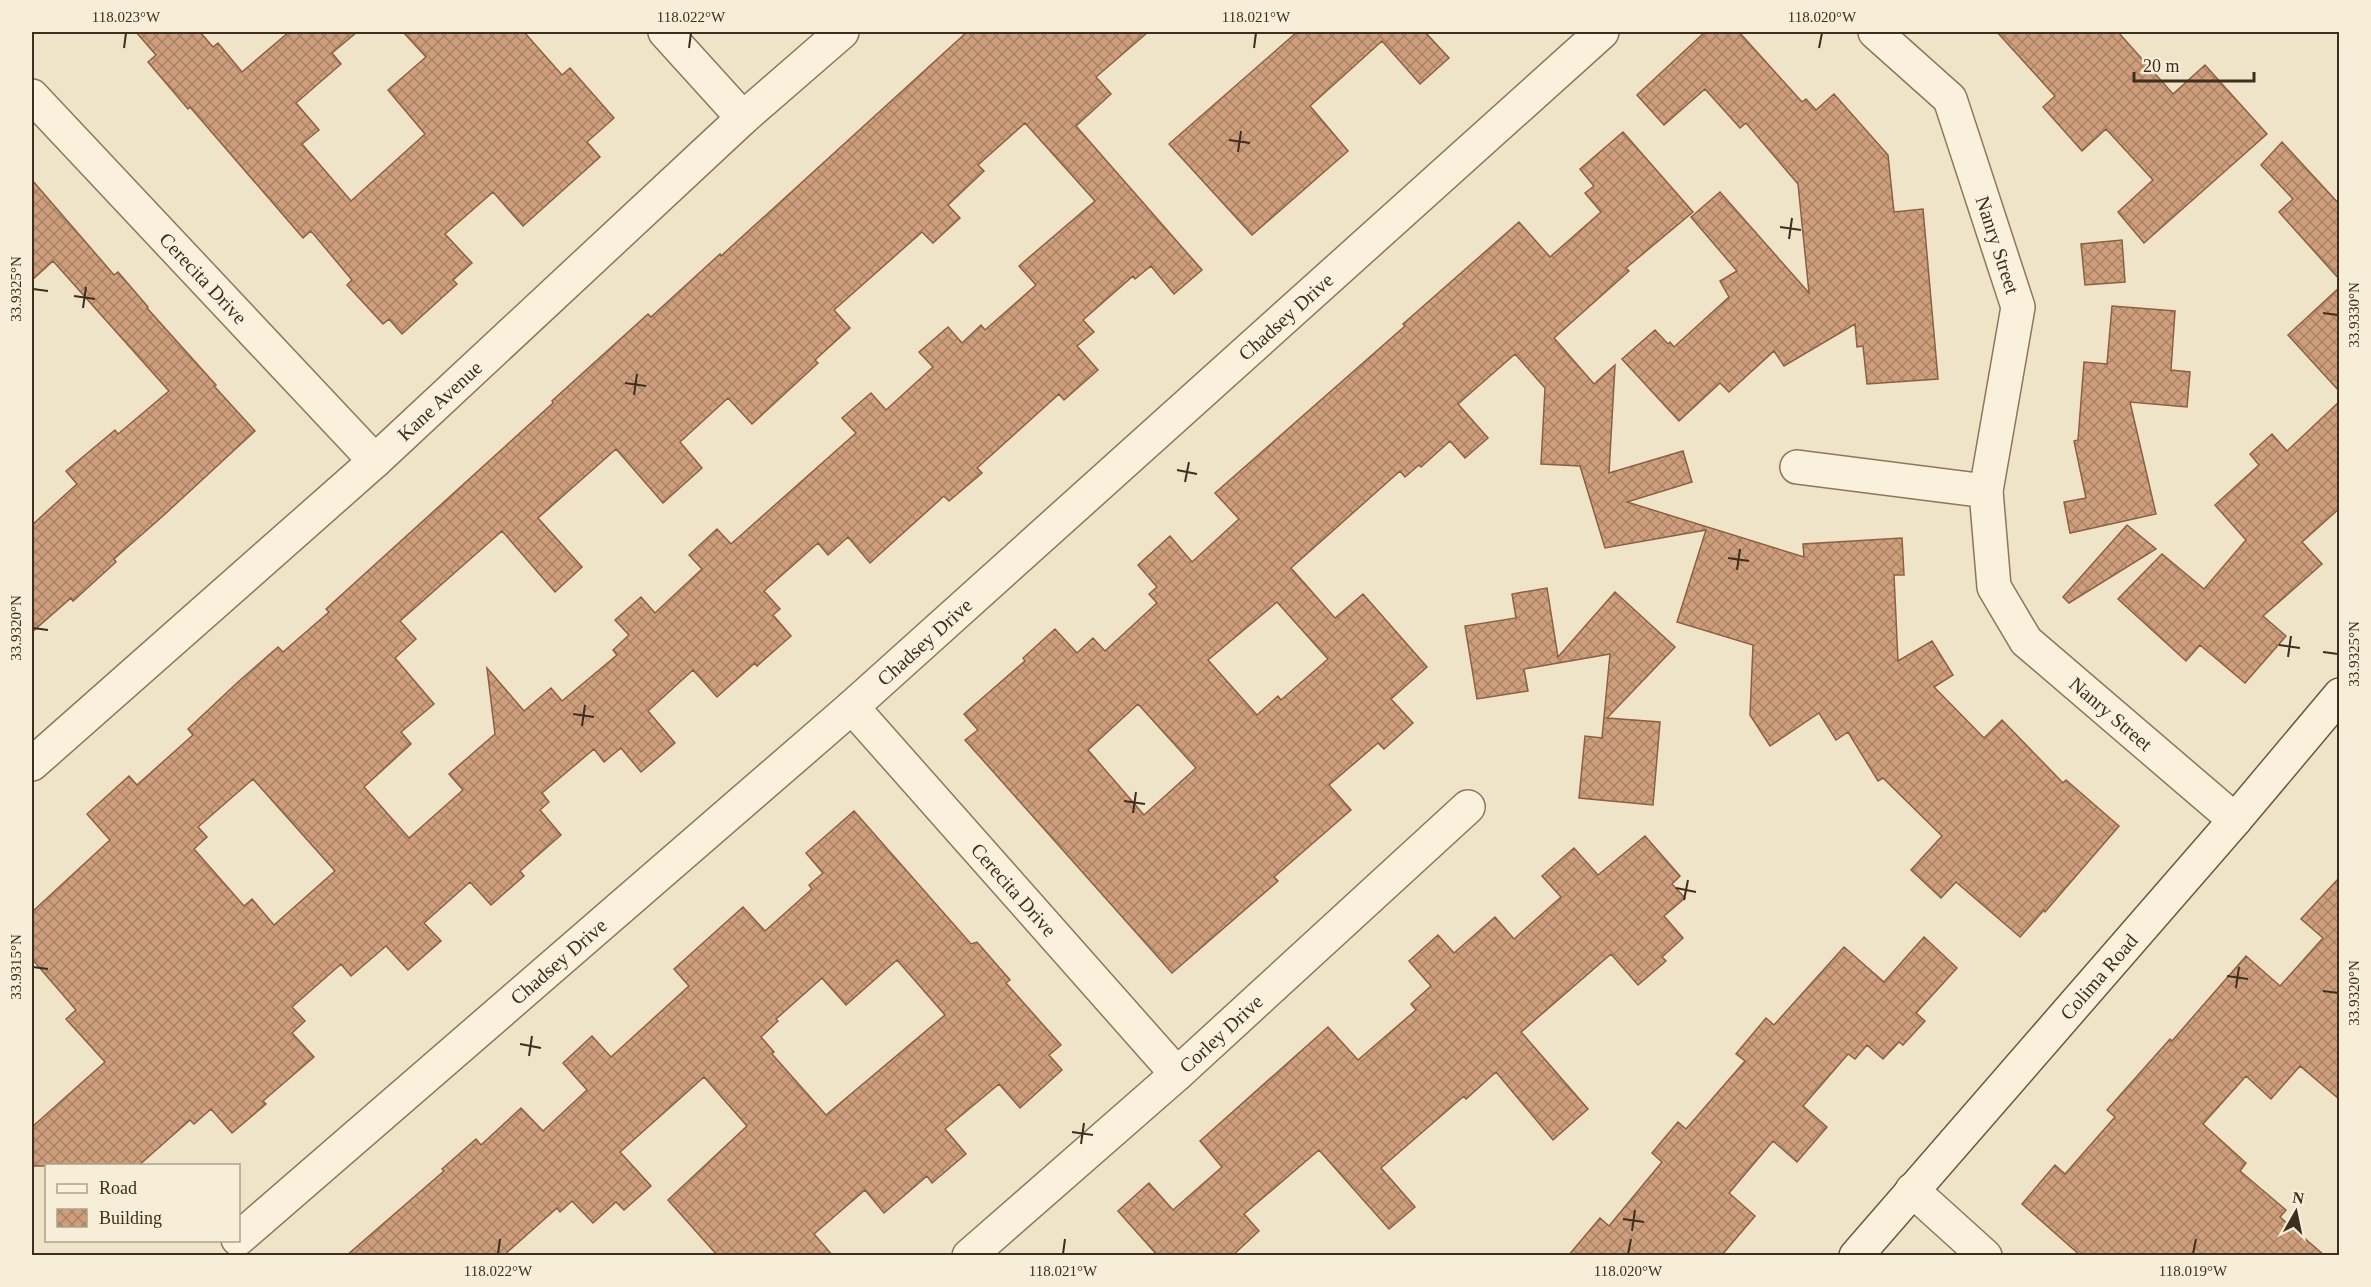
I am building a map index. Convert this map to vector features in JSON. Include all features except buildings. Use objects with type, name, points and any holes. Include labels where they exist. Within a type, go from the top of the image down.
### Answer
[{"type":"street","points":[[665,32],[743,118]]},
{"type":"street","name":"Kane Avenue","points":[[32,764],[375,460],[743,118],[842,32]]},
{"type":"street","name":"Chadsey Drive","points":[[240,1238],[852,707],[1602,32]]},
{"type":"street","name":"Nanry Street","points":[[1875,32],[1950,99],[2018,307],[1986,491],[1994,587],[2026,641],[2235,819]]},
{"type":"street","name":"Cerecita Drive","points":[[32,96],[375,460]]},
{"type":"street","points":[[1797,467],[1986,491]]},
{"type":"street","name":"Colima Road","points":[[1856,1256],[2340,695]]},
{"type":"street","name":"Cerecita Drive","points":[[852,707],[1177,1074]]},
{"type":"street","name":"Corley Drive","points":[[969,1256],[1177,1074],[1468,807]]},
{"type":"street","points":[[1912,1190],[1985,1256]]},
{"type":"street","name":"Chadsey Drive","points":[[220,1256],[236,1242]]}]
